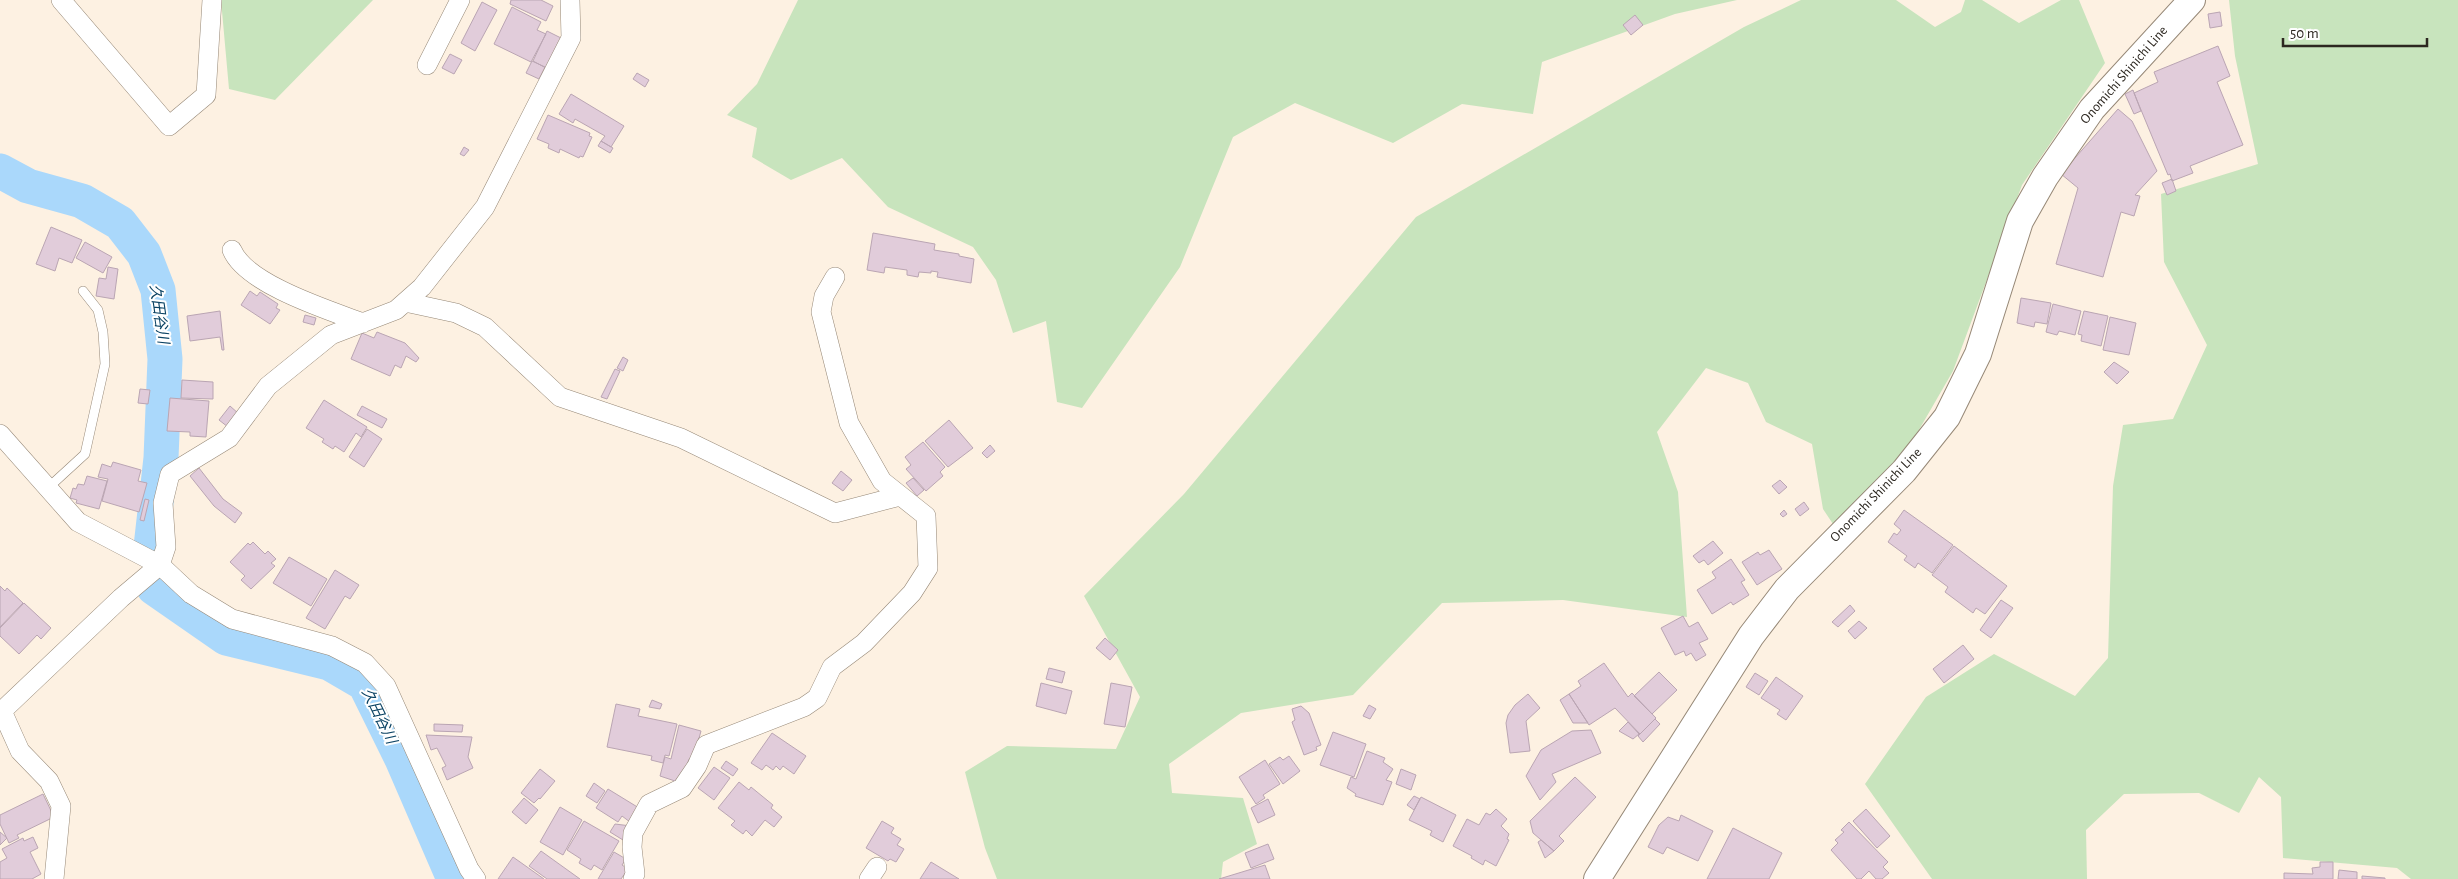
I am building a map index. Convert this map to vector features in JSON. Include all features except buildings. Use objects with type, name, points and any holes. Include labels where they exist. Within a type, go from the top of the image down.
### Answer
[{"type":"main road","name":"Onomichi Shinichi Line","points":[[1597,879],[1751,636],[1788,588],[1904,471],[1947,417],[1978,354],[2020,220],[2045,176],[2092,109],[2192,0]]},
{"type":"street","points":[[61,0],[169,126],[206,95],[212,0]]},
{"type":"street","points":[[427,65],[460,0]]},
{"type":"street","points":[[54,879],[61,806],[49,781],[20,750],[2,711],[121,598],[160,565],[166,547],[163,503],[170,474],[229,438],[268,386],[331,335],[396,310],[422,287],[485,207],[571,38],[570,0]]},
{"type":"street","points":[[232,250],[236,260],[272,286],[362,323]]},
{"type":"street","points":[[633,879],[635,874],[632,847],[633,833],[649,804],[682,788],[697,766],[706,746],[804,707],[817,698],[832,667],[864,643],[912,592],[928,568],[926,516],[882,481],[848,423],[821,312],[824,296],[835,277]]},
{"type":"street","points":[[405,302],[456,313],[484,327],[560,397],[681,438],[835,513],[900,496]]},
{"type":"street","points":[[0,434],[49,486],[78,522],[160,565],[191,594],[232,619],[332,646],[365,663],[386,686],[469,869],[476,879]]},
{"type":"lane","points":[[49,486],[85,454],[105,364],[103,332],[98,310],[83,291]]},
{"type":"green space","points":[[221,0],[373,0],[275,100],[229,89]]},
{"type":"green space","points":[[798,0],[1737,0],[1675,14],[1542,62],[1533,114],[1462,104],[1393,143],[1295,103],[1233,137],[1180,267],[1082,408],[1057,402],[1046,321],[1013,333],[996,280],[973,247],[888,207],[842,158],[791,180],[752,157],[757,128],[727,115],[757,84]]},
{"type":"green space","points":[[1801,0],[1896,0],[1935,27],[1961,12],[1965,0],[1982,0],[2019,23],[2061,0],[2079,0],[2105,63],[2022,185],[1953,371],[1905,454],[1833,524],[1823,509],[1812,444],[1766,422],[1748,383],[1706,368],[1657,432],[1678,492],[1687,617],[1563,600],[1442,603],[1353,695],[1241,713],[1169,764],[1172,793],[1243,798],[1257,844],[1223,862],[1221,879],[997,879],[985,848],[965,772],[1007,746],[1116,749],[1140,697],[1084,596],[1184,494],[1416,217],[1744,27]]},
{"type":"green space","points":[[2229,0],[2458,0],[2458,879],[2411,879],[2397,868],[2283,858],[2281,797],[2259,777],[2239,813],[2199,793],[2124,794],[2086,830],[2087,879],[1932,879],[1865,784],[1926,697],[1994,654],[2075,696],[2108,658],[2113,486],[2123,425],[2173,419],[2207,345],[2164,262],[2161,194],[2258,164],[2235,56]]},
{"type":"waterway","name":"久田谷川","points":[[0,171],[28,186],[82,201],[120,223],[144,254],[158,290],[165,359],[161,458],[151,547]]},
{"type":"waterway","name":"久田谷川","points":[[154,588],[226,638],[329,663],[365,684],[402,759],[454,879]]}]
